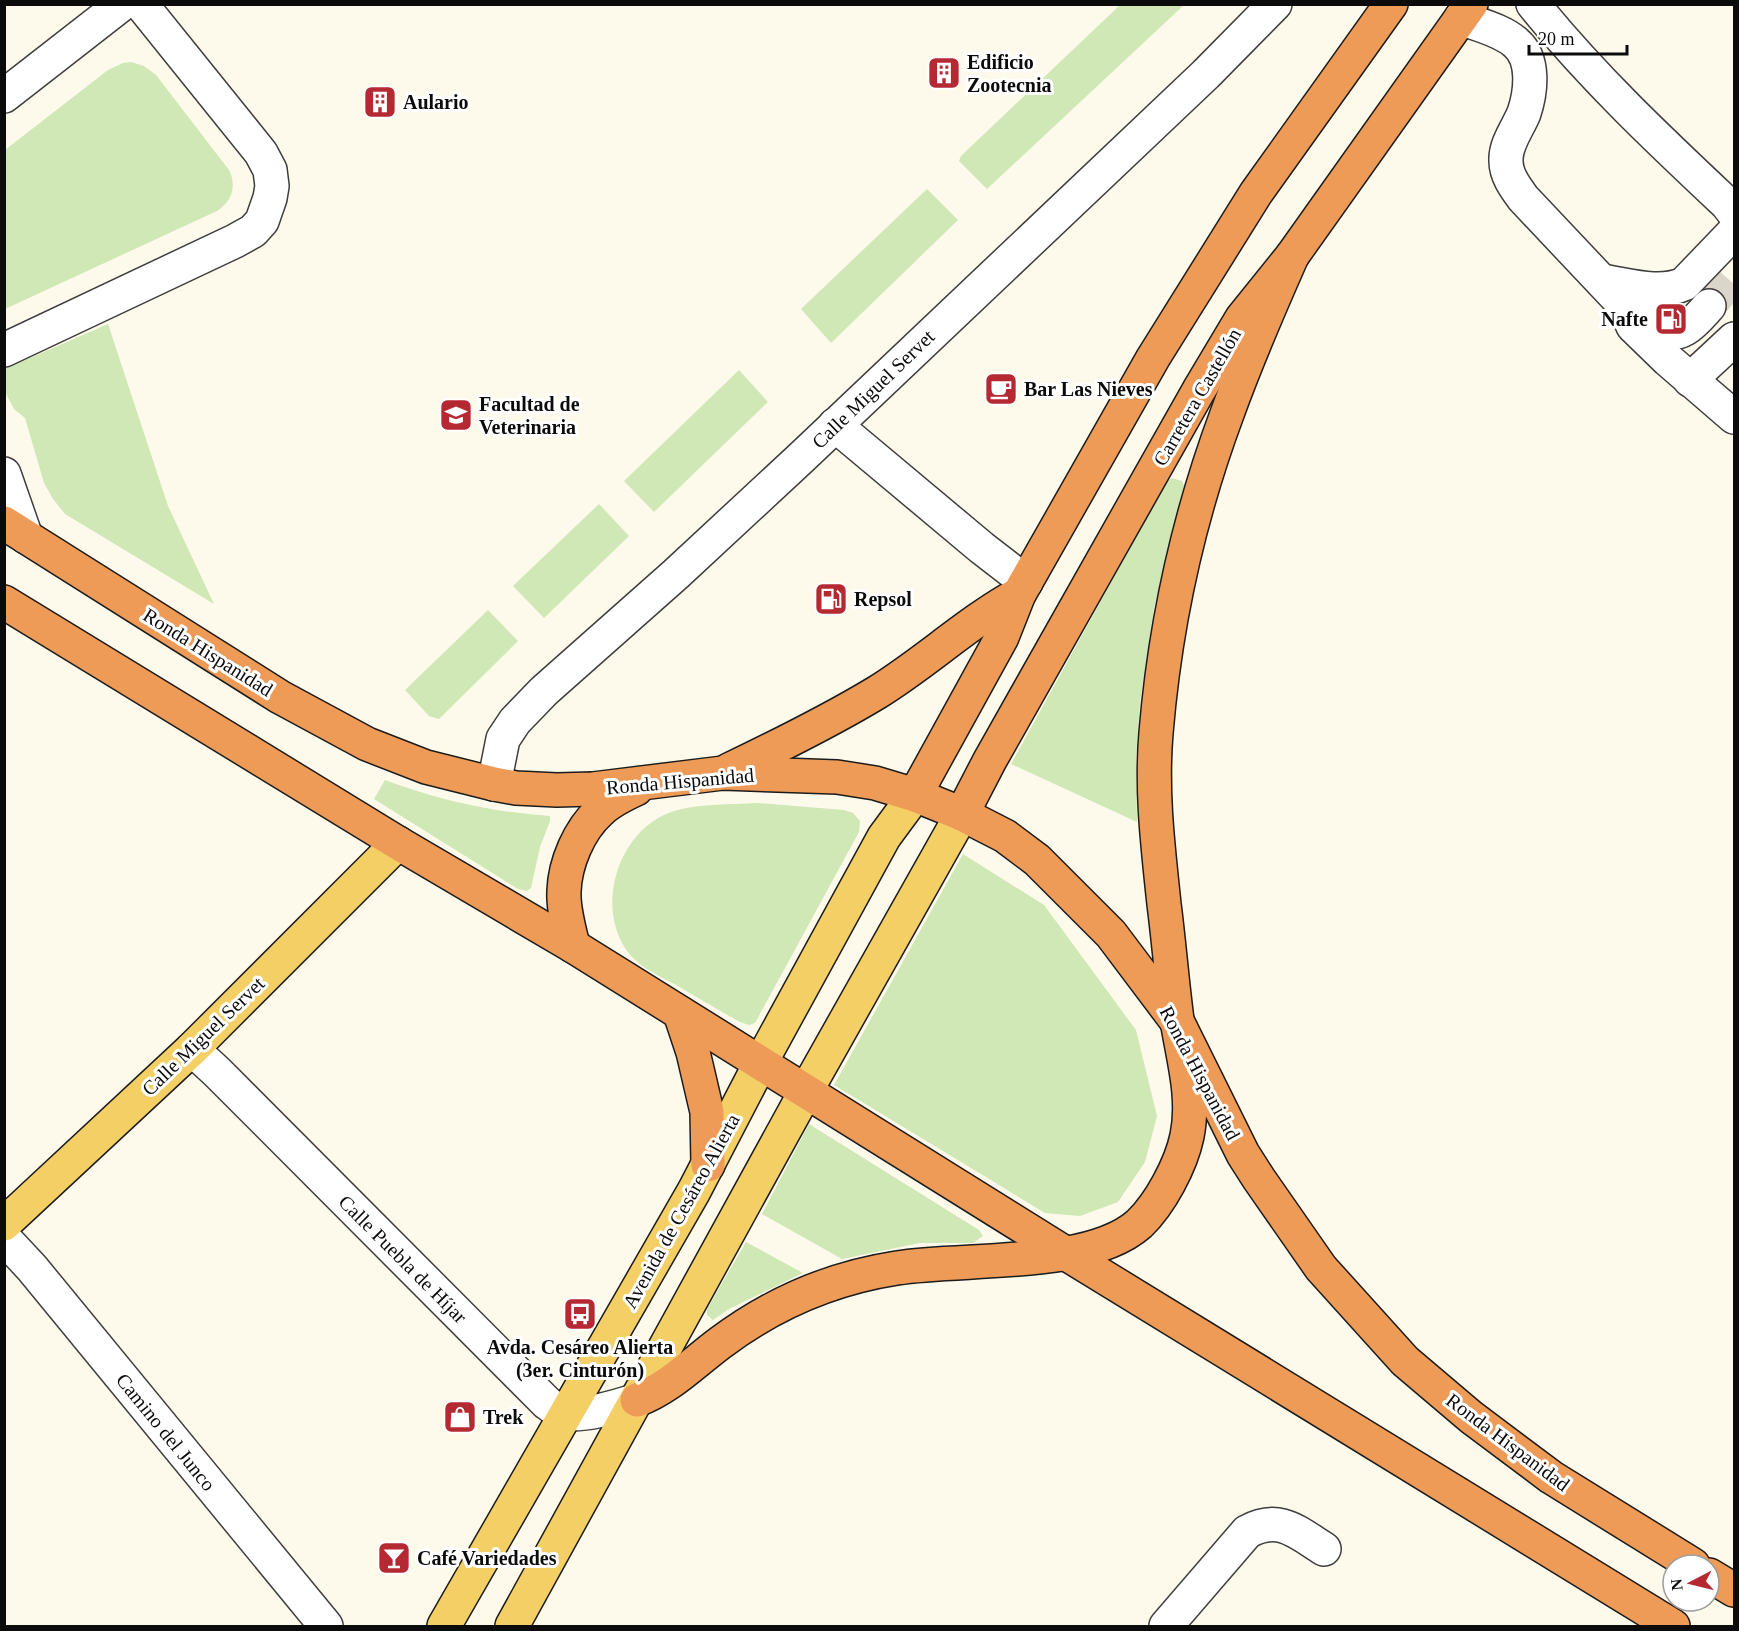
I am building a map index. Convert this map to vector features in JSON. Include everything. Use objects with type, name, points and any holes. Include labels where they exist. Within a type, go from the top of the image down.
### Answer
[{"type":"highway","points":[[915,795],[1002,637],[1022,588],[1153,358],[1256,193],[1391,4]]},
{"type":"highway","name":"Carretera Castellón","points":[[962,814],[990,760],[1242,318],[1292,256],[1466,11]]},
{"type":"highway","points":[[637,1400],[657,1393],[751,1322],[809,1292],[845,1279],[899,1267],[1065,1253],[1093,1248],[1117,1239],[1137,1225],[1152,1210],[1167,1186],[1187,1135],[1189,1096],[1156,837],[1153,787],[1161,687],[1181,569],[1198,503],[1225,418],[1292,256]]},
{"type":"highway","name":"Ronda Hispanidad","points":[[15,530],[280,697],[391,755],[426,767],[516,788],[557,790],[593,789],[723,773],[837,777],[875,783],[915,795],[962,814],[1005,836],[1037,860],[1111,934],[1178,1023],[1243,1154],[1258,1179],[1321,1269],[1406,1361],[1471,1417],[1551,1477],[1674,1553]]},
{"type":"highway","points":[[723,773],[817,727],[876,693],[1022,588]]},
{"type":"highway","points":[[4,602],[398,843],[573,946],[1065,1253],[1674,1626]]},
{"type":"highway","points":[[573,946],[565,912],[564,891],[568,866],[575,847],[600,810],[614,800],[648,783]]},
{"type":"highway","points":[[681,1013],[707,1112],[708,1165]]},
{"type":"highway","points":[[1721,1582],[1734,1590]]},
{"type":"main road","name":"Avenida de Cesáreo Alierta","points":[[444,1626],[708,1165],[761,1062],[884,837],[915,795]]},
{"type":"main road","points":[[512,1626],[806,1091],[962,814]]},
{"type":"main road","name":"Calle Miguel Servet","points":[[4,1224],[192,1049],[398,843]]},
{"type":"street","points":[[4,96],[122,4]]},
{"type":"street","points":[[4,350],[235,241],[253,231],[262,221],[272,186],[270,170],[261,153],[141,4]]},
{"type":"street","name":"Calle Miguel Servet","points":[[494,784],[503,739],[514,722],[550,685],[676,574],[835,425],[1206,74],[1275,4]]},
{"type":"street","points":[[1533,4],[1562,40],[1642,125],[1734,213]]},
{"type":"street","points":[[1466,11],[1516,43],[1525,54],[1530,78],[1528,96],[1524,113],[1507,150],[1506,160],[1514,185],[1523,198],[1613,293],[1633,326],[1719,401]]},
{"type":"street","points":[[1613,293],[1674,289],[1684,284],[1734,232]]},
{"type":"street","points":[[1613,293],[1644,313],[1666,331],[1683,330],[1694,323],[1709,306]]},
{"type":"street","points":[[1719,401],[1734,339]]},
{"type":"street","points":[[1719,401],[1734,369]]},
{"type":"street","points":[[835,425],[982,548],[1022,588]]},
{"type":"street","points":[[4,474],[15,530]]},
{"type":"street","name":"Calle Puebla de Híjar","points":[[192,1049],[530,1386],[556,1410],[567,1414]]},
{"type":"street","name":"Camino del Junco","points":[[4,1238],[32,1268],[326,1626]]},
{"type":"street","points":[[567,1414],[609,1408],[637,1400]]},
{"type":"street","points":[[1166,1626],[1247,1532],[1256,1527],[1271,1524],[1286,1526],[1324,1549]]},
{"type":"green space","points":[[1120,5],[1184,5],[987,189],[959,161],[961,156]]},
{"type":"green space","points":[[131,62],[144,66],[156,75],[229,170],[233,182],[232,193],[217,211],[5,309],[5,150],[108,70]]},
{"type":"green space","points":[[927,189],[958,220],[831,343],[801,309]]},
{"type":"green space","points":[[108,324],[168,506],[214,604],[65,514],[44,483],[25,418],[14,409],[5,392],[5,369]]},
{"type":"green space","points":[[739,370],[768,402],[654,512],[624,481]]},
{"type":"green space","points":[[1172,478],[1182,481],[1184,486],[1154,608],[1140,702],[1136,759],[1137,822],[1011,764],[1167,481]]},
{"type":"green space","points":[[599,504],[629,536],[544,618],[513,586]]},
{"type":"green space","points":[[488,610],[518,641],[439,719],[429,716],[405,690]]},
{"type":"green space","points":[[385,780],[425,794],[466,804],[507,812],[550,816],[531,888],[527,891],[518,889],[374,799]]},
{"type":"green space","points":[[758,803],[844,810],[853,813],[860,821],[859,832],[755,1023],[749,1025],[656,975],[632,957],[618,933],[613,913],[613,892],[617,872],[625,852],[637,835],[653,822],[671,812],[692,807]]},
{"type":"green space","points":[[963,854],[1044,905],[1136,1030],[1157,1116],[1145,1162],[1118,1202],[1080,1216],[1045,1213],[834,1085]]},
{"type":"green space","points":[[809,1124],[979,1230],[983,1236],[973,1243],[920,1243],[842,1259],[762,1214]]},
{"type":"green space","points":[[746,1242],[803,1273],[729,1309],[713,1320],[707,1315],[707,1309]]},
{"type":"tunnel","points":[[1709,306],[1734,278]]},
{"type":"place","name":"Edificio Zootecnia","points":[[944,73]]},
{"type":"place","name":"Aulario","points":[[380,102]]},
{"type":"place","name":"Nafte","points":[[1671,319]]},
{"type":"place","name":"Bar Las Nieves","points":[[1001,389]]},
{"type":"place","name":"Facultad de Veterinaria","points":[[456,415]]},
{"type":"place","name":"Repsol","points":[[831,599]]},
{"type":"place","name":"Avda. Cesáreo Alierta (3er. Cinturón)","points":[[580,1314]]},
{"type":"place","name":"Trek","points":[[460,1417]]},
{"type":"place","name":"Café Variedades","points":[[394,1558]]}]
